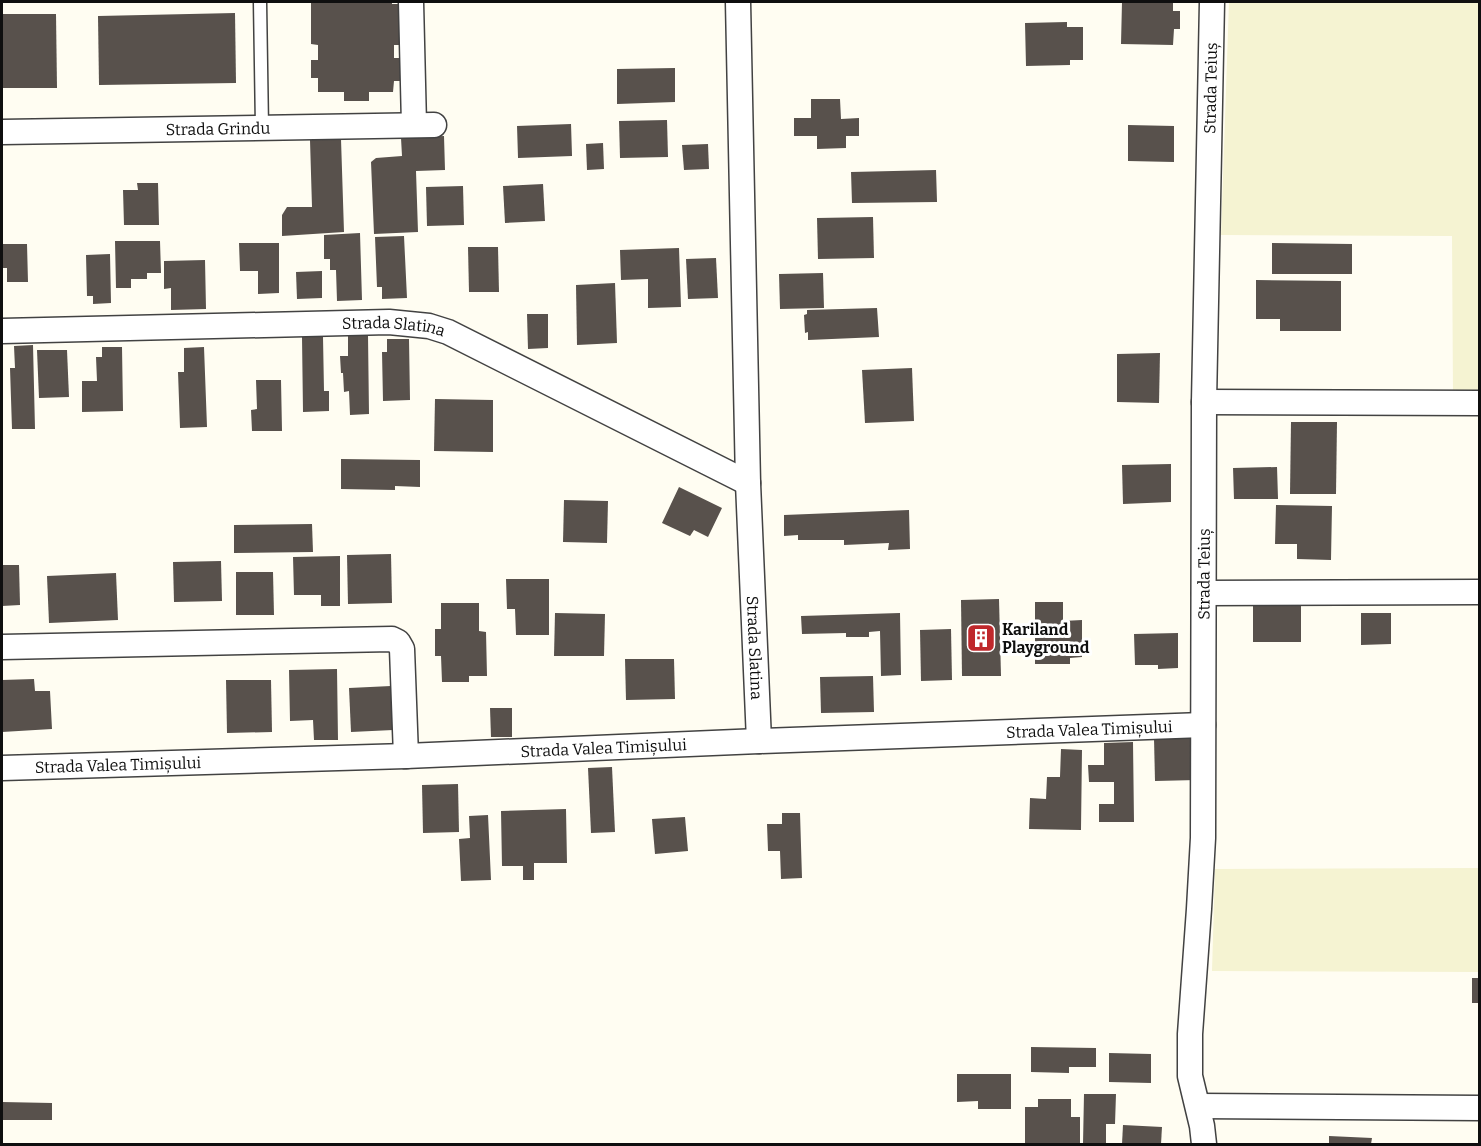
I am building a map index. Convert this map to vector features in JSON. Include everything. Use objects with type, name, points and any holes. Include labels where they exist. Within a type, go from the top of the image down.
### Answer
[{"type":"street","name":"Strada Grindu","points":[[2,132],[424,125],[411,2]]},
{"type":"street","name":"Strada Slatina","points":[[738,2],[748,483],[759,741]]},
{"type":"street","name":"Strada Teiuș","points":[[1204,1144],[1190,1076],[1190,1034],[1203,837],[1204,402],[1212,2]]},
{"type":"street","name":"Strada Slatina","points":[[2,331],[389,322],[429,326],[448,332],[748,483]]},
{"type":"street","points":[[1204,402],[1479,403]]},
{"type":"street","points":[[1203,593],[1479,592]]},
{"type":"street","points":[[2,647],[392,639],[398,642],[402,649],[406,756]]},
{"type":"street","name":"Strada Valea Timișului","points":[[2,768],[406,756],[1203,725]]},
{"type":"street","points":[[1197,1106],[1479,1108]]},
{"type":"lane","points":[[260,2],[262,128]]},
{"type":"shaded area","points":[[1229,2],[1479,2],[1479,394],[1453,394],[1452,236],[1221,235]]},
{"type":"shaded area","points":[[1479,868],[1479,972],[1212,971],[1215,869]]},
{"type":"building","points":[[311,2],[392,2],[392,4],[400,4],[400,45],[394,45],[394,58],[400,58],[400,81],[394,81],[393,92],[369,92],[369,101],[344,101],[344,92],[318,92],[318,78],[311,78],[311,60],[318,60],[318,45],[311,44]]},
{"type":"building","points":[[1122,2],[1173,2],[1173,11],[1180,11],[1180,29],[1174,29],[1173,45],[1121,44]]},
{"type":"building","points":[[235,13],[236,83],[99,85],[98,16]]},
{"type":"building","points":[[2,14],[56,14],[57,88],[2,88]]},
{"type":"building","points":[[1067,22],[1067,27],[1083,27],[1083,60],[1070,60],[1070,65],[1026,66],[1025,23]]},
{"type":"building","points":[[675,68],[675,102],[617,104],[617,69]]},
{"type":"building","points":[[811,99],[840,99],[841,119],[859,118],[859,136],[846,136],[846,148],[817,149],[817,136],[794,136],[794,118],[811,118]]},
{"type":"building","points":[[667,120],[668,157],[620,158],[619,121]]},
{"type":"building","points":[[571,124],[572,156],[518,158],[517,126]]},
{"type":"building","points":[[1128,125],[1174,126],[1174,162],[1128,161]]},
{"type":"building","points":[[444,136],[445,170],[416,171],[418,232],[374,234],[371,162],[376,158],[402,156],[401,138]]},
{"type":"building","points":[[341,139],[344,232],[282,236],[282,215],[287,207],[312,207],[310,140]]},
{"type":"building","points":[[603,143],[604,169],[587,170],[586,144]]},
{"type":"building","points":[[708,144],[709,169],[684,170],[682,145]]},
{"type":"building","points":[[936,170],[937,202],[852,203],[851,172]]},
{"type":"building","points":[[137,183],[158,183],[159,225],[124,225],[123,190],[138,190]]},
{"type":"building","points":[[543,184],[545,221],[505,223],[503,186]]},
{"type":"building","points":[[463,186],[464,225],[427,226],[426,187]]},
{"type":"building","points":[[873,217],[874,258],[818,259],[817,218]]},
{"type":"building","points":[[360,233],[362,300],[337,301],[336,270],[330,270],[330,259],[324,259],[324,235]]},
{"type":"building","points":[[404,236],[407,298],[382,299],[382,287],[377,287],[375,237]]},
{"type":"building","points":[[115,241],[160,241],[161,273],[147,273],[147,279],[131,279],[131,288],[116,288]]},
{"type":"building","points":[[239,243],[279,243],[279,293],[258,294],[258,271],[240,271]]},
{"type":"building","points":[[1272,243],[1352,244],[1352,274],[1272,274]]},
{"type":"building","points":[[2,244],[27,244],[28,282],[7,282],[7,268],[2,268]]},
{"type":"building","points":[[468,247],[498,247],[499,292],[469,292]]},
{"type":"building","points":[[679,248],[681,307],[648,308],[648,279],[621,280],[620,250]]},
{"type":"building","points":[[110,254],[111,303],[93,304],[93,296],[87,296],[86,255]]},
{"type":"building","points":[[716,258],[718,298],[688,299],[686,259]]},
{"type":"building","points":[[205,260],[206,309],[171,310],[171,288],[164,289],[164,261]]},
{"type":"building","points":[[322,271],[322,298],[297,299],[296,272]]},
{"type":"building","points":[[823,273],[824,308],[780,309],[779,274]]},
{"type":"building","points":[[1256,280],[1341,281],[1341,331],[1280,331],[1280,319],[1256,319]]},
{"type":"building","points":[[615,283],[617,343],[577,345],[576,285]]},
{"type":"building","points":[[877,308],[879,337],[808,340],[808,332],[805,333],[804,315],[807,314],[807,310]]},
{"type":"building","points":[[527,314],[548,314],[548,348],[528,349]]},
{"type":"building","points":[[368,335],[369,414],[350,415],[349,391],[344,392],[340,356],[348,356],[348,336]]},
{"type":"building","points":[[302,337],[323,337],[324,391],[329,391],[329,411],[303,412]]},
{"type":"building","points":[[387,339],[409,339],[410,400],[383,401],[382,352],[387,352]]},
{"type":"building","points":[[33,345],[35,429],[12,429],[10,368],[15,368],[14,346]]},
{"type":"building","points":[[102,347],[122,347],[123,411],[82,412],[82,381],[97,381],[96,357],[102,357]]},
{"type":"building","points":[[204,347],[207,427],[180,428],[178,372],[184,372],[184,348]]},
{"type":"building","points":[[37,350],[67,350],[69,397],[39,398]]},
{"type":"building","points":[[1160,353],[1159,403],[1117,402],[1117,354]]},
{"type":"building","points":[[912,368],[914,421],[865,423],[862,370]]},
{"type":"building","points":[[256,380],[281,380],[282,431],[252,431],[251,410],[257,409]]},
{"type":"building","points":[[435,399],[493,400],[493,452],[434,451]]},
{"type":"building","points":[[1291,422],[1337,422],[1336,494],[1290,494]]},
{"type":"building","points":[[341,459],[420,460],[420,487],[395,486],[395,490],[341,489]]},
{"type":"building","points":[[1171,464],[1171,502],[1123,504],[1122,465]]},
{"type":"building","points":[[1277,467],[1278,499],[1234,499],[1233,468]]},
{"type":"building","points":[[679,487],[722,508],[708,537],[694,530],[690,536],[662,523]]},
{"type":"building","points":[[564,500],[608,501],[607,543],[563,542]]},
{"type":"building","points":[[1276,505],[1332,506],[1331,560],[1297,559],[1297,544],[1275,544]]},
{"type":"building","points":[[909,510],[910,549],[888,550],[889,543],[844,545],[844,540],[798,540],[798,535],[784,536],[784,515]]},
{"type":"building","points":[[312,524],[313,552],[234,553],[234,525]]},
{"type":"building","points":[[391,554],[392,603],[348,604],[347,555]]},
{"type":"building","points":[[340,556],[340,606],[321,606],[321,595],[294,595],[293,557]]},
{"type":"building","points":[[221,561],[222,601],[174,602],[173,562]]},
{"type":"building","points":[[2,565],[19,565],[20,605],[2,606]]},
{"type":"building","points":[[236,572],[273,572],[274,615],[236,615]]},
{"type":"building","points":[[116,573],[118,620],[49,623],[47,576]]},
{"type":"building","points":[[506,579],[549,579],[549,635],[516,635],[515,609],[507,609]]},
{"type":"building","name":"Kariland Playground","points":[[999,599],[1001,676],[962,676],[961,600]]},
{"type":"building","points":[[1253,600],[1301,600],[1301,642],[1253,642]]},
{"type":"building","points":[[1035,602],[1063,602],[1063,621],[1082,620],[1082,657],[1070,658],[1070,664],[1035,664]]},
{"type":"building","points":[[441,603],[479,603],[479,631],[486,632],[487,676],[469,676],[469,682],[442,682],[441,656],[435,656],[435,629],[441,629]]},
{"type":"building","points":[[555,613],[605,614],[604,656],[554,656]]},
{"type":"building","points":[[900,613],[901,675],[881,676],[880,631],[869,632],[869,637],[846,637],[846,633],[802,634],[801,616]]},
{"type":"building","points":[[1361,613],[1391,613],[1391,644],[1361,645]]},
{"type":"building","points":[[951,629],[952,680],[921,681],[920,630]]},
{"type":"building","points":[[1178,633],[1178,668],[1158,669],[1158,665],[1135,665],[1134,634]]},
{"type":"building","points":[[625,659],[674,659],[675,699],[626,700]]},
{"type":"building","points":[[337,669],[338,740],[314,740],[313,720],[290,721],[289,670]]},
{"type":"building","points":[[873,676],[874,712],[821,713],[820,677]]},
{"type":"building","points":[[34,679],[35,691],[50,691],[52,729],[2,732],[2,680]]},
{"type":"building","points":[[226,680],[271,680],[272,732],[227,733]]},
{"type":"building","points":[[391,686],[393,730],[351,732],[349,688]]},
{"type":"building","points":[[490,708],[512,708],[512,737],[491,737]]},
{"type":"building","points":[[1154,738],[1197,738],[1197,780],[1155,781]]},
{"type":"building","points":[[1133,742],[1134,822],[1099,822],[1099,804],[1114,804],[1114,782],[1089,782],[1088,765],[1104,765],[1104,743]]},
{"type":"building","points":[[1061,749],[1082,750],[1081,830],[1029,829],[1030,798],[1046,799],[1047,777],[1060,777]]},
{"type":"building","points":[[612,767],[615,832],[591,833],[588,768]]},
{"type":"building","points":[[458,784],[459,832],[423,833],[422,785]]},
{"type":"building","points":[[566,809],[567,863],[534,863],[534,880],[523,880],[523,866],[502,866],[501,811]]},
{"type":"building","points":[[782,813],[800,813],[802,878],[781,879],[780,851],[768,851],[767,824],[782,824]]},
{"type":"building","points":[[488,815],[491,880],[461,881],[459,839],[470,838],[469,816]]},
{"type":"building","points":[[685,817],[688,851],[655,854],[652,819]]},
{"type":"building","points":[[1472,978],[1480,978],[1480,1003],[1472,1003]]},
{"type":"building","points":[[1031,1047],[1096,1048],[1096,1067],[1069,1067],[1069,1073],[1031,1072]]},
{"type":"building","points":[[1109,1053],[1151,1054],[1151,1083],[1109,1082]]},
{"type":"building","points":[[957,1074],[1011,1074],[1011,1109],[978,1109],[978,1101],[957,1102]]},
{"type":"building","points":[[1084,1094],[1116,1094],[1115,1124],[1106,1124],[1106,1144],[1083,1144]]},
{"type":"building","points":[[1038,1099],[1071,1099],[1071,1117],[1080,1117],[1080,1144],[1025,1143],[1025,1107],[1038,1107]]},
{"type":"building","points":[[2,1102],[52,1103],[52,1120],[2,1120]]},
{"type":"building","points":[[1123,1125],[1162,1127],[1161,1144],[1122,1144]]},
{"type":"building","points":[[1329,1136],[1372,1138],[1371,1144],[1329,1144]]},
{"type":"place","name":"Kariland Playground","points":[[981,638]]}]
